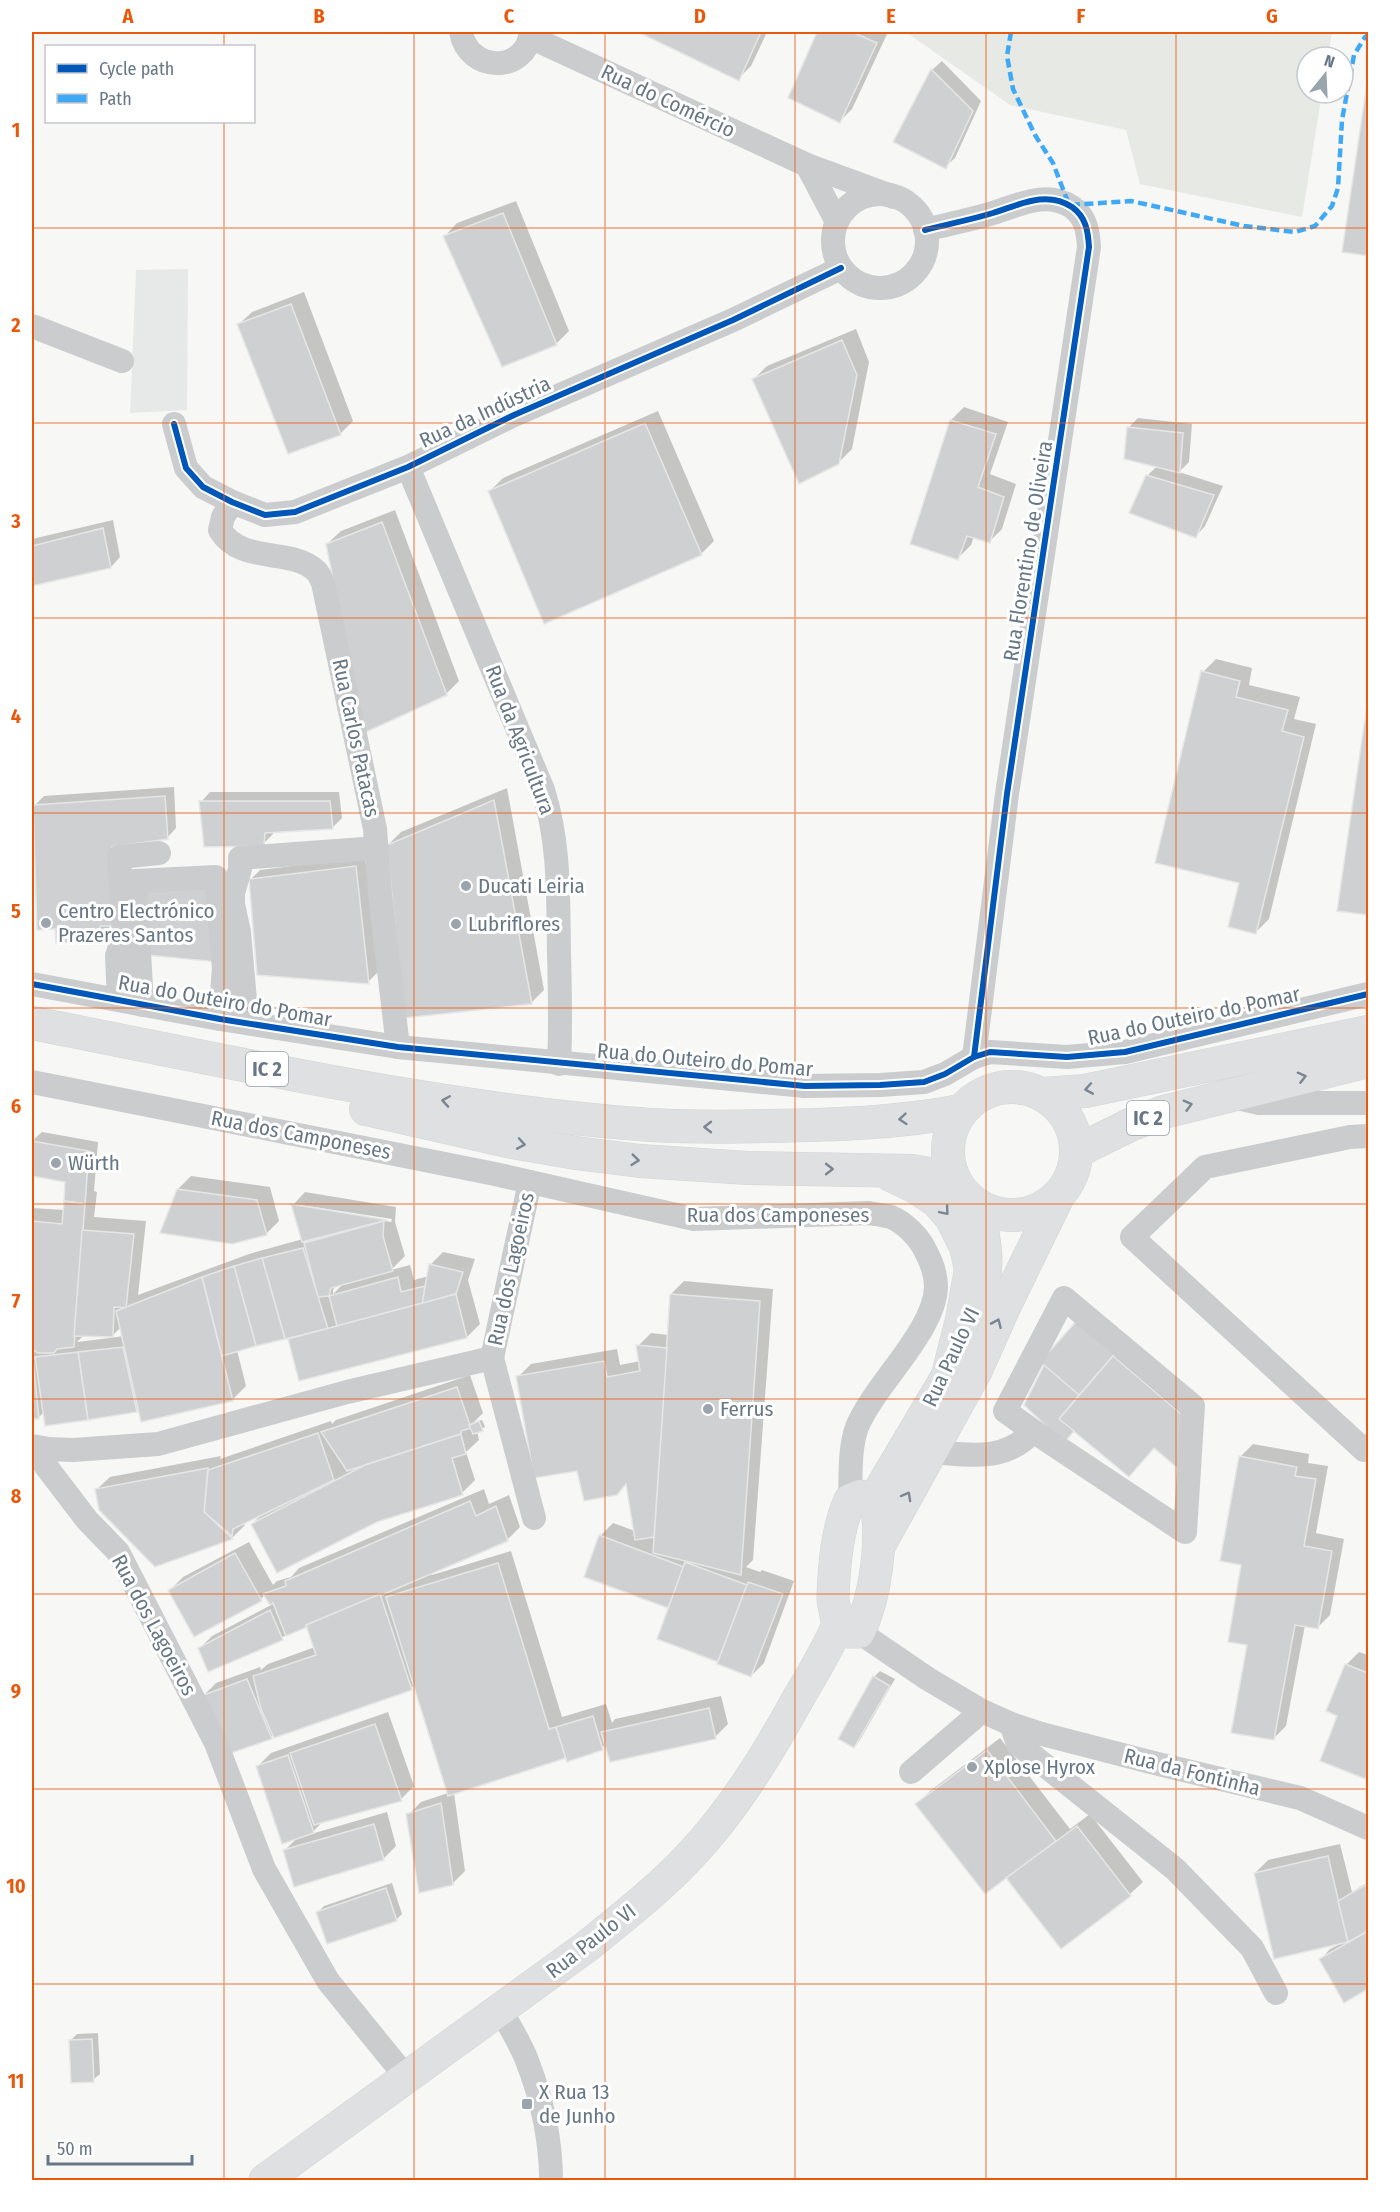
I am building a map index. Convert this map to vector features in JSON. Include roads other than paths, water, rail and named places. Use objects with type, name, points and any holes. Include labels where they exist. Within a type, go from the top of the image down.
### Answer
[{"type":"highway","name":"IC 2","points":[[32,1023],[380,1090],[504,1110],[602,1120],[700,1127],[826,1125],[933,1116],[961,1111]]},
{"type":"highway","name":"IC 2","points":[[1043,1094],[1085,1090],[1368,1032]]},
{"type":"highway","name":"IC 2","points":[[32,1042],[382,1112],[507,1141],[576,1154],[748,1168],[912,1171],[953,1178],[948,1161],[948,1143],[952,1126],[961,1111],[974,1098],[990,1090],[1008,1086],[1026,1088],[1043,1094],[1068,1118],[1077,1151],[1132,1124],[1164,1112],[1368,1061]]},
{"type":"highway","points":[[953,1178],[968,1198],[978,1205],[998,1214],[1020,1215],[1041,1208],[1059,1195],[1068,1182],[1077,1151]]},
{"type":"highway","points":[[878,1169],[916,1187],[937,1201],[951,1217],[966,1246],[971,1269],[962,1320],[948,1375]]},
{"type":"main road","points":[[879,1547],[976,1371],[1059,1195]]},
{"type":"main road","name":"Rua Paulo VI","points":[[848,1629],[833,1600],[843,1514],[863,1499],[948,1375],[986,1277],[987,1258],[978,1205]]},
{"type":"main road","name":"Rua Paulo VI","points":[[265,2181],[586,1947],[630,1912],[690,1857],[714,1829],[766,1753],[798,1700],[848,1629],[866,1618],[879,1547],[878,1511],[863,1499]]},
{"type":"street","points":[[461,32],[470,52],[479,60],[493,64],[514,59],[524,50],[530,34]]},
{"type":"street","name":"Rua do Comércio","points":[[530,34],[807,165],[894,197]]},
{"type":"street","points":[[807,165],[837,222]]},
{"type":"street","points":[[880,195],[894,197],[908,204],[919,216],[925,230],[927,245],[924,259],[906,281],[892,287],[878,288],[864,285],[851,279],[841,268],[834,254],[833,238],[837,222],[844,211],[861,199],[880,195]]},
{"type":"street","name":"Rua Florentino de Oliveira","points":[[925,230],[1042,199],[1056,199],[1069,205],[1081,214],[1088,229],[1089,247],[1007,794],[974,1057]]},
{"type":"street","name":"Rua da Indústria","points":[[174,424],[186,468],[203,487],[265,515],[295,512],[408,467],[514,415],[733,320],[841,268]]},
{"type":"street","points":[[32,326],[122,361]]},
{"type":"street","name":"Rua da Agricultura","points":[[408,467],[543,790],[550,813],[558,879],[559,1064]]},
{"type":"street","name":"Rua Carlos Patacas","points":[[232,502],[223,517],[220,530],[226,540],[264,555],[298,561],[316,571],[323,583],[375,829],[398,1047]]},
{"type":"street","points":[[247,1023],[239,932],[233,904],[240,858],[377,848]]},
{"type":"street","points":[[130,1003],[117,956],[124,934],[119,857],[159,853]]},
{"type":"street","points":[[130,1003],[135,881],[216,878],[224,968],[220,1019]]},
{"type":"street","name":"Rua do Outeiro do Pomar","points":[[32,984],[220,1019],[398,1047],[805,1086],[924,1082],[945,1074],[974,1057],[990,1052],[1067,1057],[1125,1052],[1368,994]]},
{"type":"street","name":"Rua dos Camponeses","points":[[32,1082],[530,1182],[694,1220],[868,1213],[890,1217],[904,1226],[922,1243],[933,1267],[936,1287],[933,1307],[897,1366],[868,1406],[853,1439],[863,1499]]},
{"type":"street","points":[[1224,1096],[1259,1103],[1359,1103],[1359,1136],[1204,1167],[1132,1237],[1364,1450],[1368,1446]]},
{"type":"street","name":"Rua dos Lagoeiros","points":[[406,2077],[328,1981],[264,1869],[216,1743],[118,1552],[87,1520],[45,1465],[40,1448],[73,1450],[158,1444],[347,1392],[492,1358],[530,1182]]},
{"type":"street","points":[[1064,1298],[1193,1406],[1185,1532],[1090,1469],[1033,1431],[1005,1411],[1064,1298]]},
{"type":"street","points":[[492,1358],[534,1518]]},
{"type":"street","points":[[933,1452],[986,1454],[1007,1450],[1022,1443],[1033,1431]]},
{"type":"street","name":"Rua da Fontinha","points":[[848,1629],[982,1712],[1011,1724],[1128,1756],[1300,1798],[1368,1828]]},
{"type":"street","points":[[912,1772],[982,1712]]},
{"type":"street","points":[[1011,1724],[1018,1744],[1175,1869],[1217,1911],[1252,1948],[1276,1993]]},
{"type":"street","points":[[500,2009],[526,2058],[538,2098],[551,2155],[551,2181]]},
{"type":"place","name":"Ducati Leiria","points":[[466,886]]},
{"type":"place","name":"Centro Electrónico Prazeres Santos","points":[[46,923]]},
{"type":"place","name":"Lubriflores","points":[[456,924]]},
{"type":"place","name":"Würth","points":[[56,1163]]},
{"type":"place","name":"Ferrus","points":[[708,1409]]},
{"type":"place","name":"Xplose Hyrox","points":[[972,1767]]},
{"type":"place","name":"X Rua 13 de Junho","points":[[527,2104]]}]
